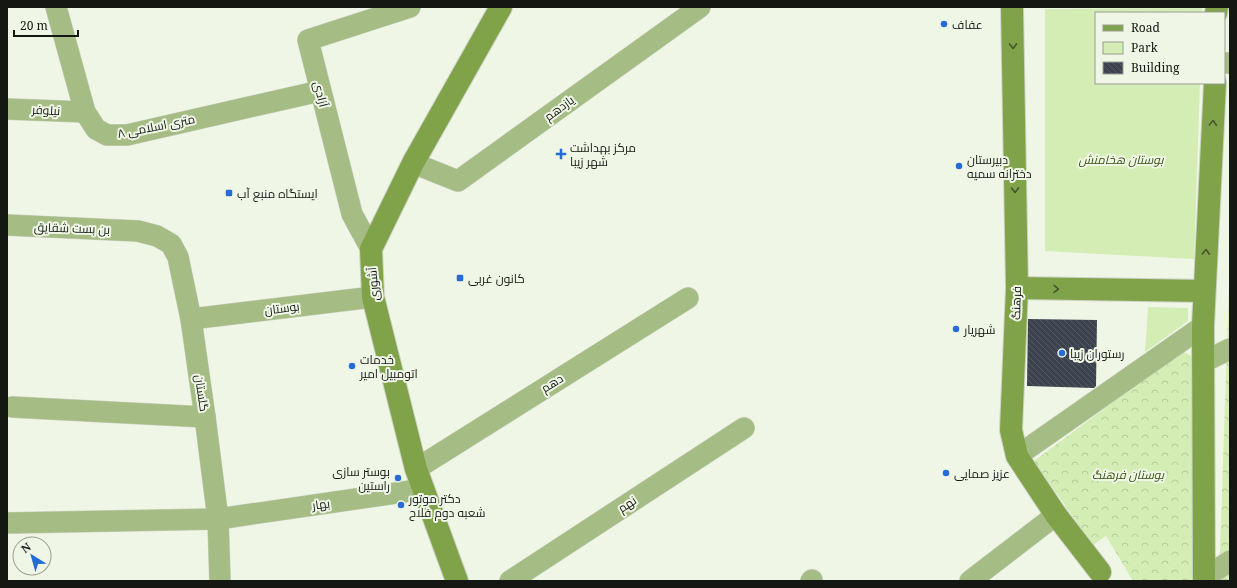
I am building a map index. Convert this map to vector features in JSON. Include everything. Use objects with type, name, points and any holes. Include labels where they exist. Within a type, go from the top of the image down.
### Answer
[{"type":"street","name":"۸ متری اسلامی","points":[[56,7],[85,112],[96,129],[108,135],[127,135],[320,90]]},
{"type":"street","name":"آزادی","points":[[371,249],[352,214],[308,40],[410,7]]},
{"type":"street","name":"آشوری","points":[[457,581],[416,469],[373,297],[371,249],[413,163],[501,7]]},
{"type":"street","name":"یازدهم","points":[[413,163],[458,181],[700,7]]},
{"type":"street","name":"فرهنگ","points":[[1012,7],[1017,288],[1011,430],[1017,456],[1056,514],[1100,572]]},
{"type":"street","points":[[1204,579],[1203,326],[1215,84]]},
{"type":"street","name":"نیلوفر","points":[[7,108],[85,112]]},
{"type":"street","name":"بن بست شقایق","points":[[7,225],[138,231]]},
{"type":"street","name":"گلستان","points":[[138,231],[157,236],[171,244],[178,257],[191,319],[205,417],[218,519],[220,581]]},
{"type":"street","points":[[1017,288],[1204,291]]},
{"type":"street","name":"بوستان","points":[[191,319],[373,297]]},
{"type":"street","name":"دهم","points":[[416,469],[688,298]]},
{"type":"street","points":[[1017,456],[1203,326]]},
{"type":"street","points":[[1203,362],[1230,350]]},
{"type":"street","points":[[12,407],[205,417]]},
{"type":"street","name":"نهم","points":[[510,581],[744,428]]},
{"type":"street","name":"بهار","points":[[7,523],[218,519],[424,489]]},
{"type":"street","points":[[970,581],[1056,514]]},
{"type":"street","points":[[1204,579],[1230,561]]},
{"type":"green space","name":"بوستان هخامنش","points":[[1202,8],[1202,12],[1095,12],[1095,84],[1200,84],[1194,259],[1045,251],[1045,9]]},
{"type":"green space","points":[[1230,258],[1230,581],[1219,581]]},
{"type":"green space","points":[[1148,307],[1188,308],[1188,321],[1145,352]]},
{"type":"green space","name":"بوستان فرهنگ","points":[[1182,351],[1193,357],[1193,581],[1133,581],[1106,536],[1093,545],[1034,461]]},
{"type":"building","name":"رستوران زیبا","points":[[1028,319],[1097,320],[1096,386],[1094,388],[1027,386]]},
{"type":"place","name":"عفاف","points":[[944,24]]},
{"type":"place","name":"مرکز بهداشت شهر زیبا","points":[[561,154]]},
{"type":"place","name":"دبیرستان دخترانه سمیه","points":[[959,166]]},
{"type":"place","name":"ایستگاه منبع آب","points":[[229,193]]},
{"type":"place","name":"کانون غربی","points":[[460,278]]},
{"type":"place","name":"شهریار","points":[[956,329]]},
{"type":"place","name":"رستوران زیبا","points":[[1062,353]]},
{"type":"place","name":"خدمات اتومبیل امیر","points":[[352,366]]},
{"type":"place","name":"عزیز صمایی","points":[[946,473]]},
{"type":"place","name":"بوستر سازی راستین","points":[[398,478]]},
{"type":"place","name":"دکتر موتور شعبه دوم فلاح","points":[[401,505]]}]
